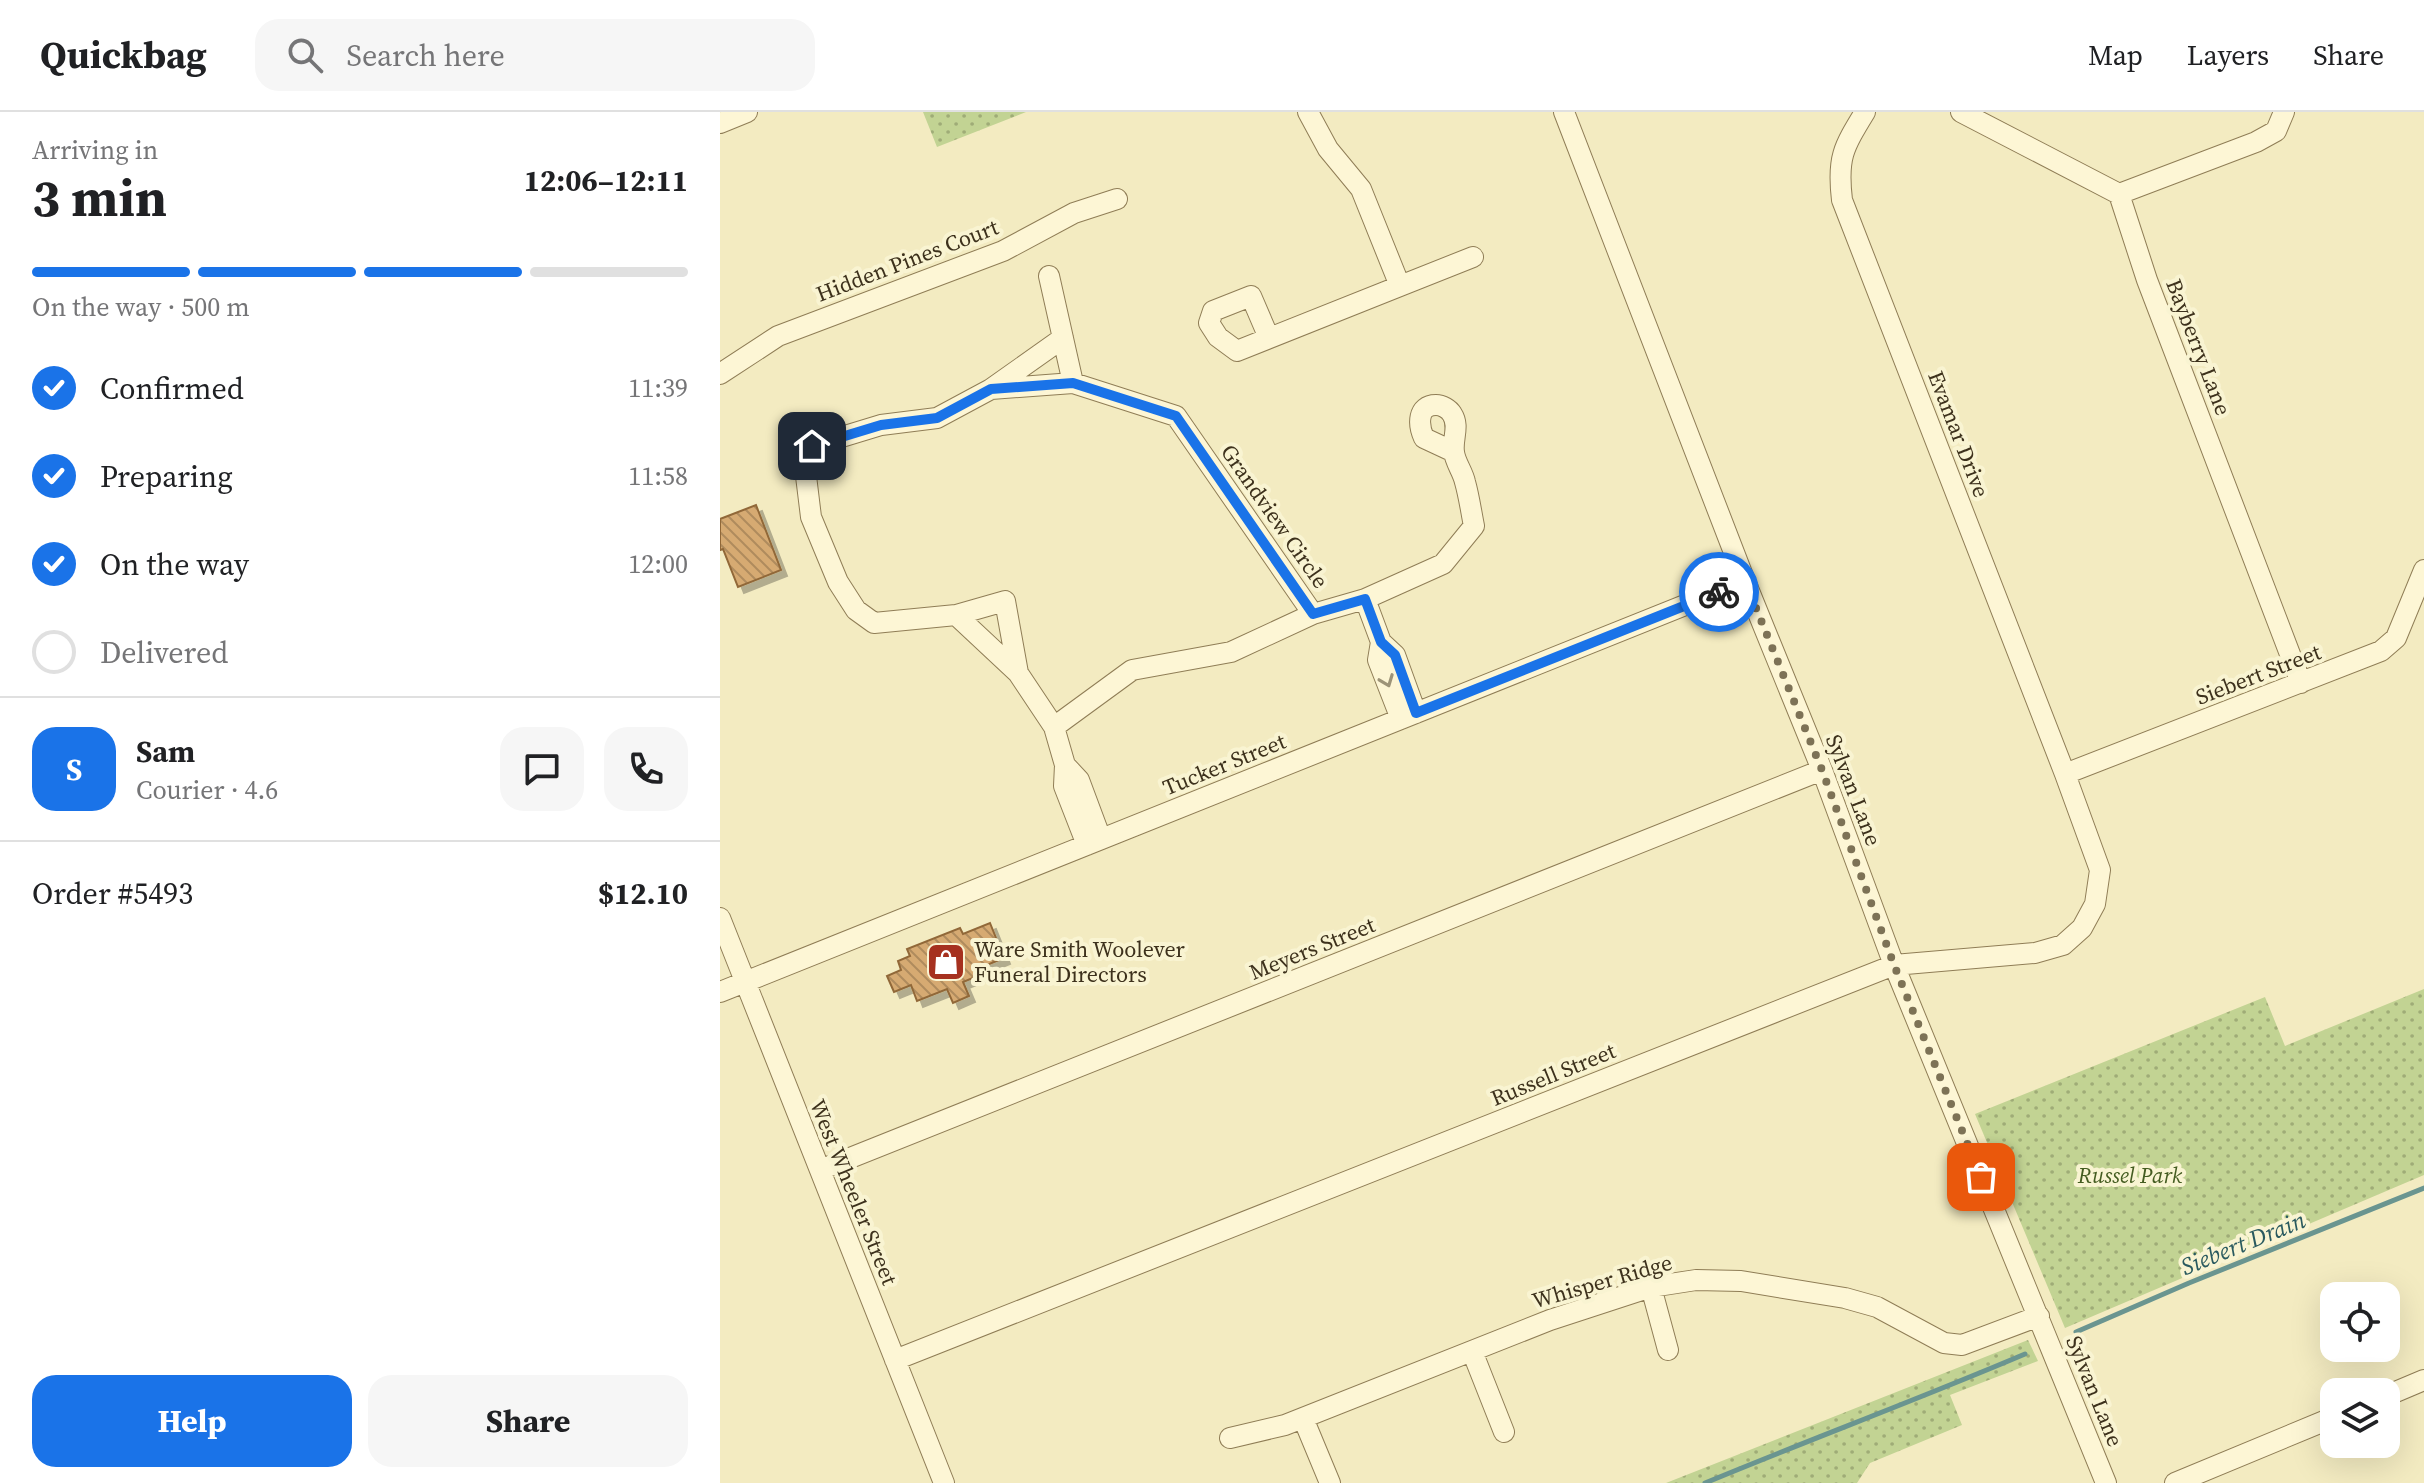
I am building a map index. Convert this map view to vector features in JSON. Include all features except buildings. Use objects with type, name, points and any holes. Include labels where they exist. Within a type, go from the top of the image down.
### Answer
[{"type":"street","points":[[720,123],[747,112]]},
{"type":"street","points":[[1308,112],[1328,149],[1361,189],[1400,286]]},
{"type":"street","name":"Sylvan Lane","points":[[1564,112],[1745,581],[1822,770],[1894,965],[2106,1483]]},
{"type":"street","name":"Evamar Drive","points":[[1865,112],[1846,143],[1839,172],[1842,200],[2065,774]]},
{"type":"street","points":[[1961,112],[2119,194],[2256,142],[2276,131],[2284,112]]},
{"type":"street","name":"Bayberry Lane","points":[[2119,194],[2147,280],[2301,683]]},
{"type":"street","name":"Hidden Pines Court","points":[[720,374],[778,336],[1003,251],[1074,213],[1117,199]]},
{"type":"street","points":[[1269,338],[1473,257]]},
{"type":"street","points":[[1049,276],[1073,383]]},
{"type":"street","name":"Grandview Circle","points":[[956,615],[874,623],[856,610],[838,582],[811,517],[806,476],[812,446],[881,425],[937,418],[991,389],[1063,338]]},
{"type":"street","name":"Grandview Circle","points":[[991,389],[1073,383],[1176,416],[1313,614],[1231,652],[1132,670],[1054,727]]},
{"type":"street","points":[[1313,614],[1365,599],[1443,564],[1474,526],[1464,479],[1454,452]]},
{"type":"street","name":"Siebert Street","points":[[2065,774],[2381,651],[2396,638],[2424,570]]},
{"type":"street","name":"Tucker Street","points":[[720,992],[1745,581]]},
{"type":"street","points":[[1365,599],[1381,642],[1378,660],[1409,716]]},
{"type":"street","points":[[956,615],[1005,601],[1018,673]]},
{"type":"street","points":[[956,615],[1018,673],[1054,727],[1065,765],[1064,786],[1094,842]]},
{"type":"street","name":"Meyers Street","points":[[820,1170],[1822,770]]},
{"type":"street","name":"Russell Street","points":[[895,1360],[1894,965],[2035,953],[2063,945],[2082,928],[2095,904],[2100,870],[2065,774]]},
{"type":"street","name":"West Wheeler Street","points":[[720,918],[944,1483]]},
{"type":"street","name":"Whisper Ridge","points":[[1230,1438],[1262,1432],[1303,1418],[1550,1320],[1651,1287],[1696,1280],[1741,1281],[1813,1292],[1877,1307],[1944,1343],[1962,1345],[2039,1316]]},
{"type":"street","points":[[1651,1287],[1668,1350]]},
{"type":"street","points":[[1472,1351],[1504,1432]]},
{"type":"street","points":[[2400,1390],[2424,1380]]},
{"type":"street","points":[[1303,1418],[1330,1483]]},
{"type":"street","points":[[2175,1483],[2320,1423]]},
{"type":"green space","points":[[923,112],[1026,112],[937,147]]},
{"type":"green space","name":"Russel Park","points":[[2424,989],[2424,1175],[2065,1328],[1975,1114],[2265,997],[2285,1046]]},
{"type":"green space","points":[[2028,1340],[2038,1361],[1950,1395],[1962,1425],[1870,1463],[1857,1483],[1666,1483]]},
{"type":"waterway","name":"Siebert Drain","points":[[2076,1332],[2424,1188]]},
{"type":"waterway","name":"Siebert Drain","points":[[1705,1483],[2025,1354]]},
{"type":"way so far","points":[[1719,592],[1745,581],[1822,770],[1894,965],[1981,1177]]},
{"type":"place","name":"Ware Smith Woolever Funeral Directors","points":[[946,962]]},
{"type":"route","points":[[812,446],[881,425],[937,418],[991,389],[1073,383],[1176,416],[1313,614],[1365,599],[1381,642],[1395,655],[1416,713],[1719,592]]}]
